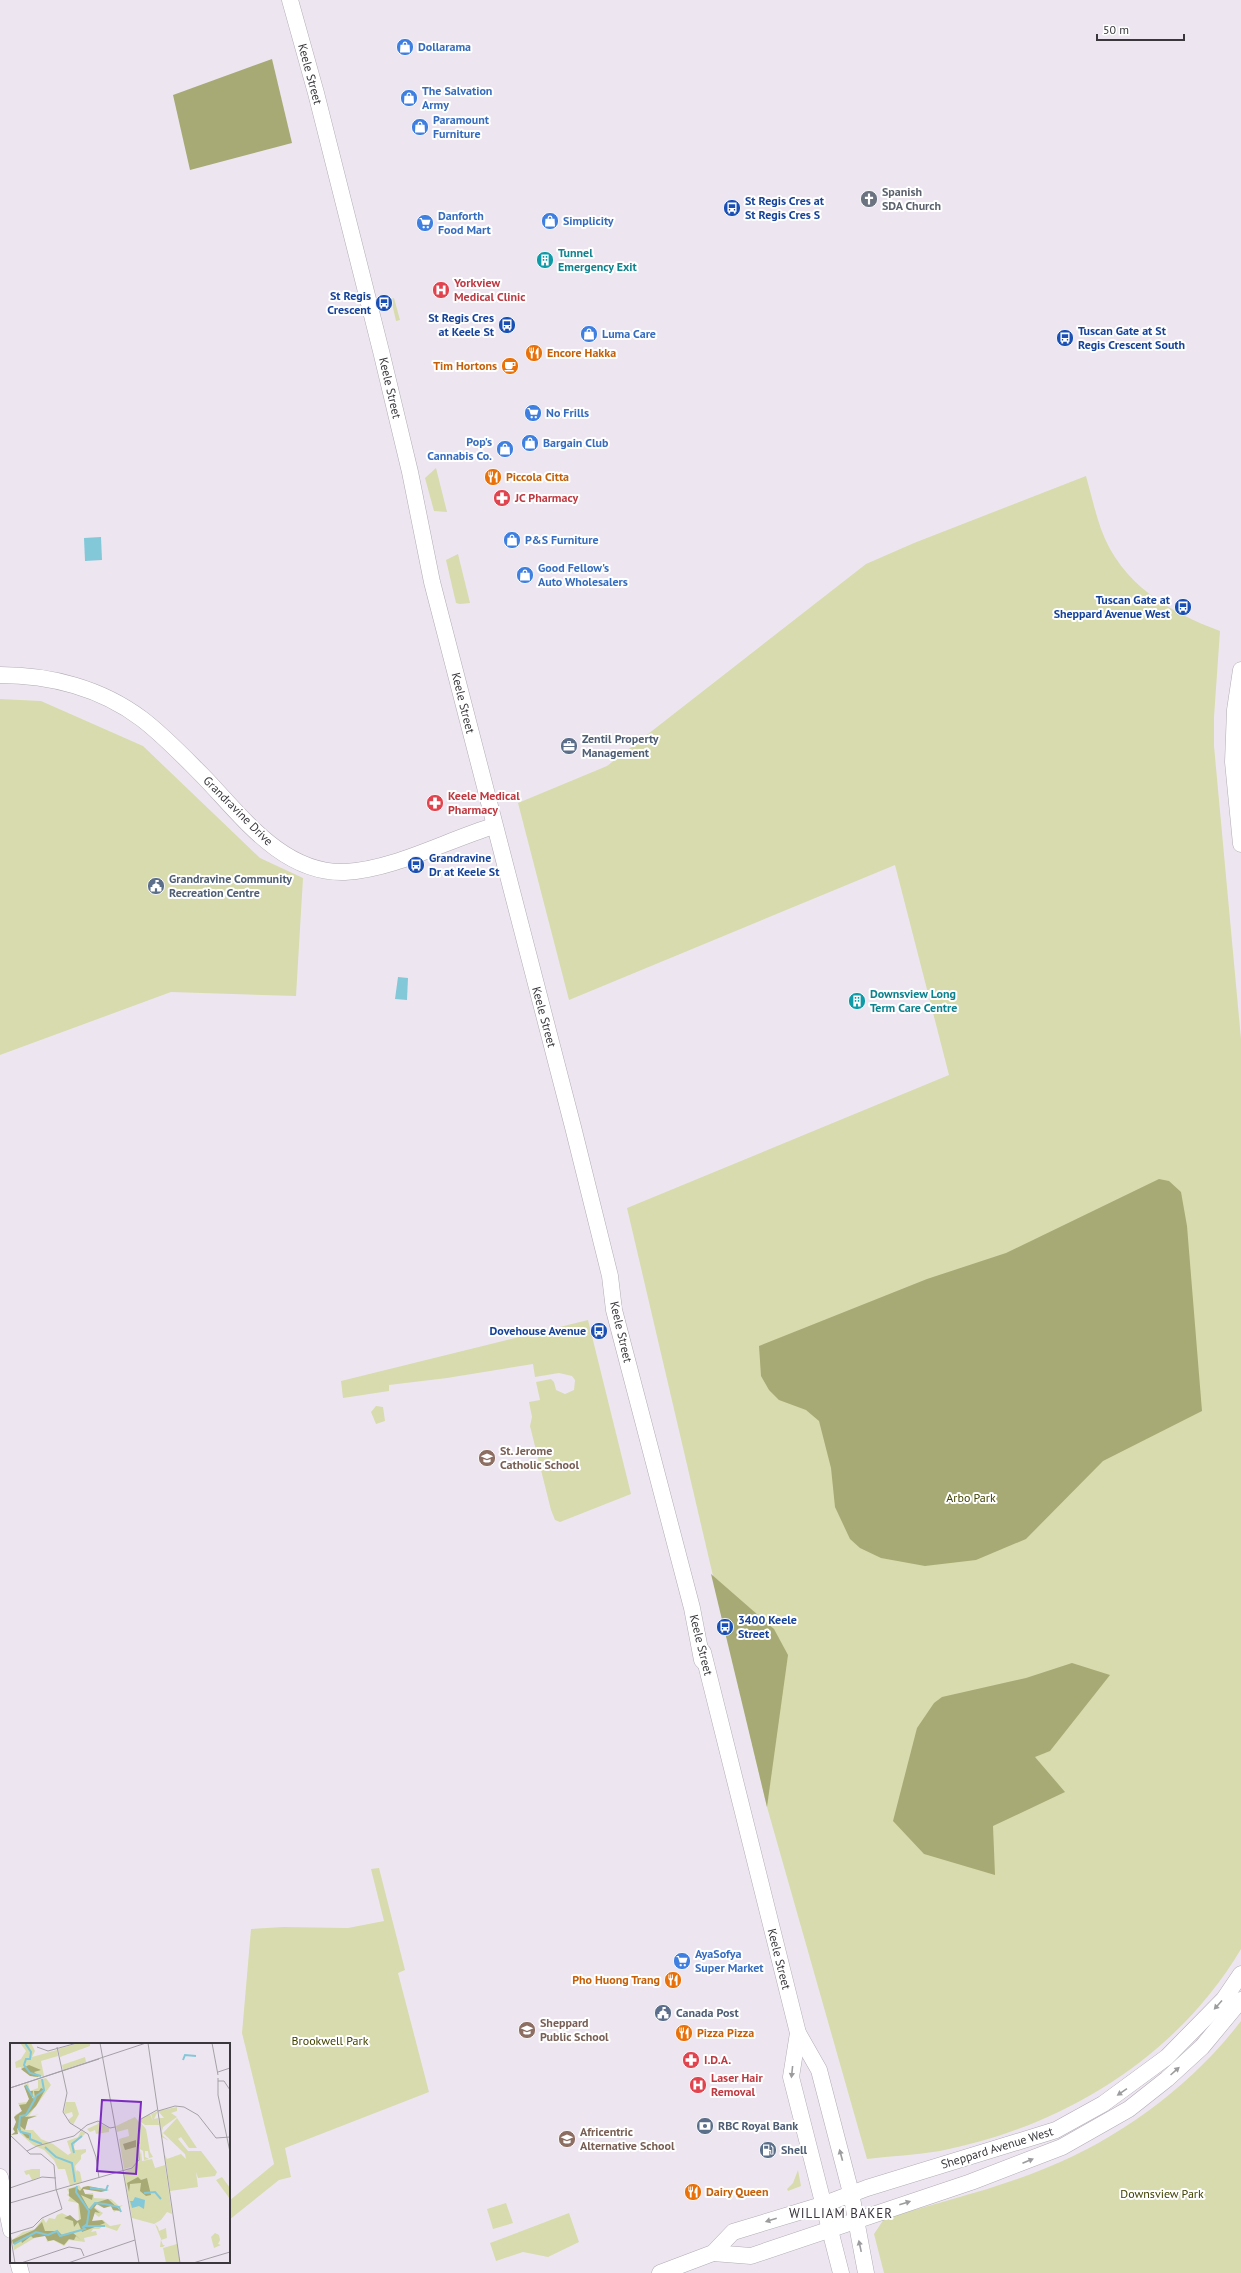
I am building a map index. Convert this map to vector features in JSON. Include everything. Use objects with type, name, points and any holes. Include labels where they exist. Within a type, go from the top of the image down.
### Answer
[{"type":"main road","name":"Keele Street","points":[[290,0],[316,93],[380,345],[410,472],[432,582],[575,1134],[610,1276],[614,1310],[699,1641],[702,1660],[704,1662],[724,1735],[798,2033],[819,2070],[851,2193],[866,2273]]},
{"type":"main road","points":[[1241,670],[1236,710],[1233,762],[1241,844]]},
{"type":"main road","name":"Grandravine Drive","points":[[0,674],[23,675],[74,685],[104,697],[135,715],[201,774],[258,834],[283,853],[315,868],[343,872],[372,870],[494,826]]},
{"type":"main road","name":"Sheppard Avenue West","points":[[713,2253],[733,2232],[822,2205],[851,2193],[1056,2130],[1103,2104],[1144,2076],[1186,2040],[1224,1999],[1241,1974]]},
{"type":"main road","name":"Sheppard Avenue West","points":[[660,2273],[713,2253],[751,2256],[978,2180],[1062,2147],[1129,2109],[1167,2079],[1202,2047],[1241,2000]]},
{"type":"main road","name":"Keele Street","points":[[798,2033],[791,2077],[828,2229],[841,2273]]},
{"type":"main road","points":[[0,2177],[10,2225]]},
{"type":"main road","points":[[18,2263],[21,2273]]},
{"type":"green space","points":[[272,59],[292,143],[190,170],[173,95]]},
{"type":"green space","points":[[394,298],[400,320],[396,321],[391,299]]},
{"type":"green space","points":[[436,468],[447,512],[434,511],[425,478]]},
{"type":"green space","name":"Arbo Park","points":[[1086,476],[1101,529],[1110,548],[1121,565],[1149,594],[1165,605],[1183,615],[1220,631],[1214,717],[1214,746],[1241,1039],[1241,1949],[1215,1988],[1184,2023],[1150,2054],[1113,2082],[1072,2105],[1030,2124],[986,2140],[922,2154],[867,2159],[767,1807],[627,1208],[949,1075],[895,865],[569,1000],[518,803],[607,766],[866,564],[914,543]]},
{"type":"green space","points":[[458,554],[470,603],[456,603],[446,560]]},
{"type":"green space","points":[[0,699],[41,701],[143,746],[260,858],[303,878],[296,996],[171,992],[0,1055]]},
{"type":"green space","name":"Arbo Park","points":[[1159,1179],[1169,1181],[1181,1192],[1187,1226],[1202,1411],[1103,1461],[1026,1539],[976,1560],[925,1566],[881,1558],[860,1548],[850,1539],[835,1507],[831,1468],[819,1421],[806,1410],[779,1400],[769,1390],[761,1376],[759,1346],[927,1279],[1006,1253]]},
{"type":"green space","points":[[588,1320],[631,1494],[560,1522],[555,1520],[551,1510],[530,1426],[532,1417],[529,1402],[540,1400],[536,1382],[551,1379],[554,1382],[556,1390],[565,1394],[574,1390],[575,1380],[572,1376],[559,1373],[535,1377],[533,1364],[447,1378],[389,1385],[389,1391],[343,1398],[341,1381]]},
{"type":"green space","points":[[376,1406],[383,1407],[385,1421],[376,1424],[371,1412]]},
{"type":"green space","points":[[711,1574],[774,1629],[788,1655],[767,1807]]},
{"type":"green space","points":[[1072,1663],[1110,1675],[1050,1751],[1035,1757],[1065,1792],[993,1826],[995,1875],[924,1854],[893,1821],[917,1728],[934,1703],[942,1697],[1026,1678]]},
{"type":"green space","name":"Brookwell Park","points":[[379,1868],[405,1970],[398,1973],[429,2092],[285,2148],[291,2177],[279,2180],[230,2219],[230,2200],[274,2164],[242,2033],[251,1929],[283,1927],[348,1928],[384,1921],[371,1869]]},
{"type":"green space","name":"Downsview Park","points":[[1241,2021],[1241,2273],[884,2273],[874,2234],[884,2219],[1006,2183],[1074,2156],[1128,2125],[1178,2088],[1222,2044]]},
{"type":"green space","points":[[798,2170],[801,2186],[788,2191],[787,2189],[793,2183]]},
{"type":"green space","points":[[506,2203],[513,2223],[493,2229],[487,2209]]},
{"type":"green space","points":[[569,2213],[579,2242],[548,2257],[523,2252],[496,2261],[490,2243]]},
{"type":"water","points":[[101,537],[102,560],[85,561],[84,538]]},
{"type":"water","points":[[398,977],[408,978],[407,1000],[395,999]]},
{"type":"place","name":"Dollarama","points":[[405,47]]},
{"type":"place","name":"The Salvation Army","points":[[409,98]]},
{"type":"place","name":"Paramount Furniture","points":[[420,127]]},
{"type":"place","name":"Spanish SDA Church","points":[[869,199]]},
{"type":"place","name":"St Regis Cres at St Regis Cres S","points":[[732,208]]},
{"type":"place","name":"Simplicity","points":[[550,221]]},
{"type":"place","name":"Danforth Food Mart","points":[[425,223]]},
{"type":"place","name":"Tunnel Emergency Exit","points":[[545,260]]},
{"type":"place","name":"Yorkview Medical Clinic","points":[[441,290]]},
{"type":"place","name":"St Regis Crescent","points":[[384,303]]},
{"type":"place","name":"St Regis Cres at Keele St","points":[[507,325]]},
{"type":"place","name":"Luma Care","points":[[589,334]]},
{"type":"place","name":"Tuscan Gate at St Regis Crescent South","points":[[1065,338]]},
{"type":"place","name":"Encore Hakka","points":[[534,353]]},
{"type":"place","name":"Tim Hortons","points":[[510,366]]},
{"type":"place","name":"No Frills","points":[[533,413]]},
{"type":"place","name":"Bargain Club","points":[[530,443]]},
{"type":"place","name":"Pop's Cannabis Co.","points":[[505,449]]},
{"type":"place","name":"Piccola Citta","points":[[493,477]]},
{"type":"place","name":"JC Pharmacy","points":[[502,498]]},
{"type":"place","name":"P&S Furniture","points":[[512,540]]},
{"type":"place","name":"Good Fellow's Auto Wholesalers","points":[[525,575]]},
{"type":"place","name":"Tuscan Gate at Sheppard Avenue West","points":[[1183,607]]},
{"type":"place","name":"Zentil Property Management","points":[[569,746]]},
{"type":"place","name":"Keele Medical Pharmacy","points":[[435,803]]},
{"type":"place","name":"Grandravine Dr at Keele St","points":[[416,865]]},
{"type":"place","name":"Grandravine Community Recreation Centre","points":[[156,886]]},
{"type":"place","name":"Downsview Long Term Care Centre","points":[[857,1001]]},
{"type":"place","name":"Dovehouse Avenue","points":[[599,1331]]},
{"type":"place","name":"St. Jerome Catholic School","points":[[487,1458]]},
{"type":"place","name":"3400 Keele Street","points":[[725,1627]]},
{"type":"place","name":"AyaSofya Super Market","points":[[682,1961]]},
{"type":"place","name":"Pho Huong Trang","points":[[673,1980]]},
{"type":"place","name":"Canada Post","points":[[663,2013]]},
{"type":"place","name":"Sheppard Public School","points":[[527,2030]]},
{"type":"place","name":"Pizza Pizza","points":[[684,2033]]},
{"type":"place","name":"I.D.A.","points":[[691,2060]]},
{"type":"place","name":"Laser Hair Removal","points":[[698,2085]]},
{"type":"place","name":"RBC Royal Bank","points":[[705,2126]]},
{"type":"place","name":"Africentric Alternative School","points":[[567,2139]]},
{"type":"place","name":"Shell","points":[[768,2150]]},
{"type":"place","name":"Dairy Queen","points":[[693,2192]]},
{"type":"district","name":"WILLIAM BAKER","points":[[841,2213]]}]
